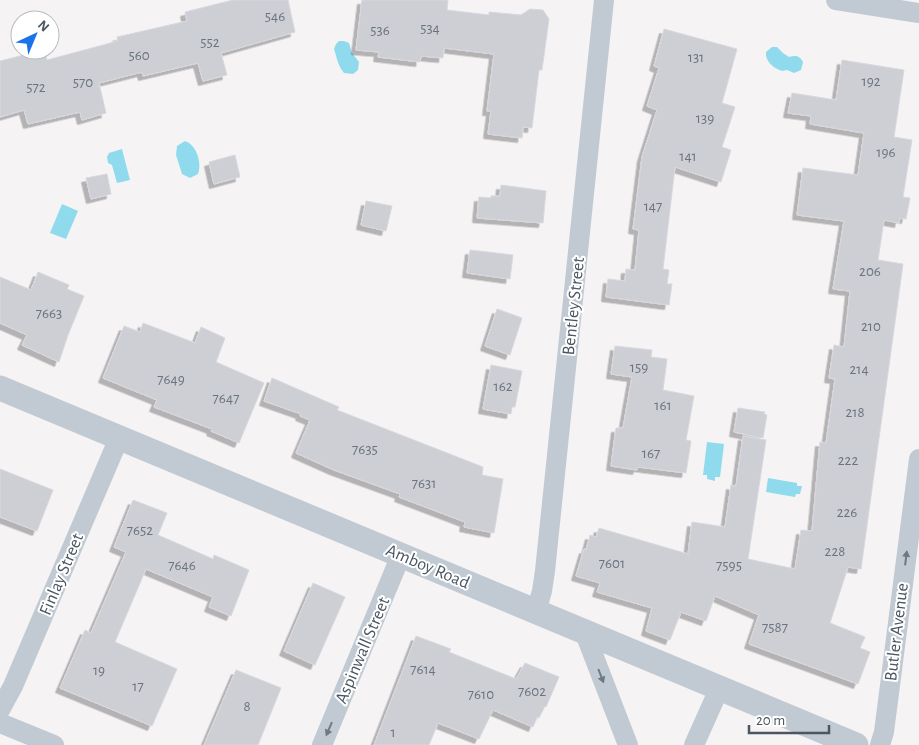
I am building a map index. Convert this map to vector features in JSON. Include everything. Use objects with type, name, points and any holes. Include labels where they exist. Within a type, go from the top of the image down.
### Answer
[{"type":"street","name":"Bentley Street","points":[[536,612],[545,571],[604,0]]},
{"type":"street","points":[[836,0],[919,13]]},
{"type":"street","name":"Amboy Road","points":[[0,388],[856,745]]},
{"type":"street","name":"Finlay Street","points":[[0,710],[13,686],[119,438]]},
{"type":"street","name":"Butler Avenue","points":[[880,745],[884,732],[919,459]]},
{"type":"street","name":"Aspinwall Street","points":[[322,745],[401,555]]},
{"type":"street","points":[[584,631],[628,745]]},
{"type":"street","points":[[694,745],[720,687]]},
{"type":"street","points":[[0,723],[54,745]]},
{"type":"water","points":[[339,41],[349,43],[352,53],[359,62],[358,70],[353,74],[344,73],[339,65],[334,49]]},
{"type":"water","points":[[772,47],[777,47],[789,57],[796,56],[801,58],[803,62],[801,70],[794,73],[787,70],[782,71],[773,66],[768,61],[766,55],[766,52]]},
{"type":"water","points":[[185,141],[193,146],[199,160],[198,174],[190,178],[182,174],[176,155],[177,146]]},
{"type":"water","points":[[122,149],[130,180],[117,183],[112,165],[108,163],[107,157],[109,153]]},
{"type":"water","points":[[62,204],[78,211],[66,239],[50,233]]},
{"type":"water","points":[[707,442],[724,444],[720,477],[715,477],[715,481],[707,479],[707,475],[703,475]]},
{"type":"water","points":[[768,478],[797,483],[797,486],[802,486],[800,494],[796,494],[795,497],[766,492]]},
{"type":"building","points":[[233,0],[288,0],[295,32],[221,53],[227,75],[203,81],[198,63],[143,76],[142,72],[99,83],[106,113],[82,120],[80,112],[28,124],[24,110],[0,117],[0,61],[10,58],[60,60],[60,57],[118,41],[117,37],[187,21],[185,12]]},
{"type":"building","points":[[362,0],[448,0],[447,10],[489,15],[489,12],[521,15],[530,9],[543,10],[549,19],[542,70],[539,70],[532,128],[523,127],[522,138],[488,134],[491,111],[487,111],[494,54],[444,48],[443,58],[421,56],[420,62],[378,57],[379,52],[356,50]]},
{"type":"building","points":[[664,29],[737,49],[722,103],[735,107],[722,147],[731,150],[721,182],[675,167],[663,269],[669,270],[667,284],[672,284],[669,305],[606,297],[608,279],[625,281],[626,269],[635,270],[639,230],[633,229],[642,157],[657,110],[647,106],[659,68],[654,66]]},
{"type":"building","points":[[842,60],[904,70],[894,137],[912,140],[903,197],[910,198],[906,219],[900,218],[899,223],[884,220],[878,260],[903,264],[861,569],[848,567],[830,623],[865,637],[860,648],[870,652],[858,684],[749,644],[759,615],[715,596],[706,621],[681,612],[670,640],[646,631],[652,608],[597,592],[600,583],[576,576],[590,535],[596,537],[599,528],[688,554],[692,522],[725,527],[731,485],[736,486],[743,436],[766,440],[748,559],[795,569],[801,530],[812,531],[820,442],[826,443],[835,379],[829,378],[834,345],[844,347],[850,291],[833,289],[844,221],[797,215],[803,168],[858,175],[864,133],[810,124],[811,116],[788,113],[792,93],[836,100]]},
{"type":"building","points":[[235,155],[240,177],[214,184],[209,162]]},
{"type":"building","points":[[107,174],[111,194],[91,199],[86,178]]},
{"type":"building","points":[[501,185],[546,191],[543,223],[477,218],[479,197],[491,198],[491,196],[500,196]]},
{"type":"building","points":[[366,201],[392,206],[386,231],[361,225]]},
{"type":"building","points":[[470,250],[513,255],[510,279],[467,273]]},
{"type":"building","points":[[38,272],[69,285],[67,289],[84,296],[59,362],[22,345],[27,335],[0,323],[0,277],[31,290]]},
{"type":"building","points":[[497,309],[522,318],[510,355],[485,346]]},
{"type":"building","points":[[143,323],[195,343],[201,327],[225,338],[216,362],[264,383],[239,443],[211,431],[212,429],[154,407],[157,400],[103,378],[124,326],[140,332]]},
{"type":"building","points":[[615,346],[652,350],[651,357],[667,359],[663,390],[694,396],[686,440],[691,441],[686,473],[638,467],[637,470],[611,466],[616,428],[623,428],[632,377],[611,374]]},
{"type":"building","points":[[491,365],[522,371],[515,407],[512,407],[511,414],[483,409]]},
{"type":"building","points":[[272,378],[339,407],[337,410],[483,467],[482,475],[503,479],[494,533],[464,527],[465,522],[399,497],[400,494],[334,470],[296,453],[310,420],[300,416],[301,414],[264,401]]},
{"type":"building","points":[[738,408],[765,412],[764,414],[767,415],[763,438],[734,432]]},
{"type":"building","points":[[0,469],[53,490],[37,531],[0,517]]},
{"type":"building","points":[[133,500],[167,513],[158,535],[213,559],[214,555],[249,570],[231,616],[209,607],[213,597],[146,569],[115,642],[177,669],[152,726],[60,688],[85,630],[91,633],[126,552],[114,547]]},
{"type":"building","points":[[313,583],[345,597],[315,665],[284,651]]},
{"type":"building","points":[[416,636],[451,649],[449,652],[516,679],[525,663],[559,677],[546,707],[539,718],[537,717],[533,727],[493,710],[479,739],[438,723],[429,745],[374,745]]},
{"type":"building","points":[[236,670],[281,688],[258,745],[204,745]]}]
